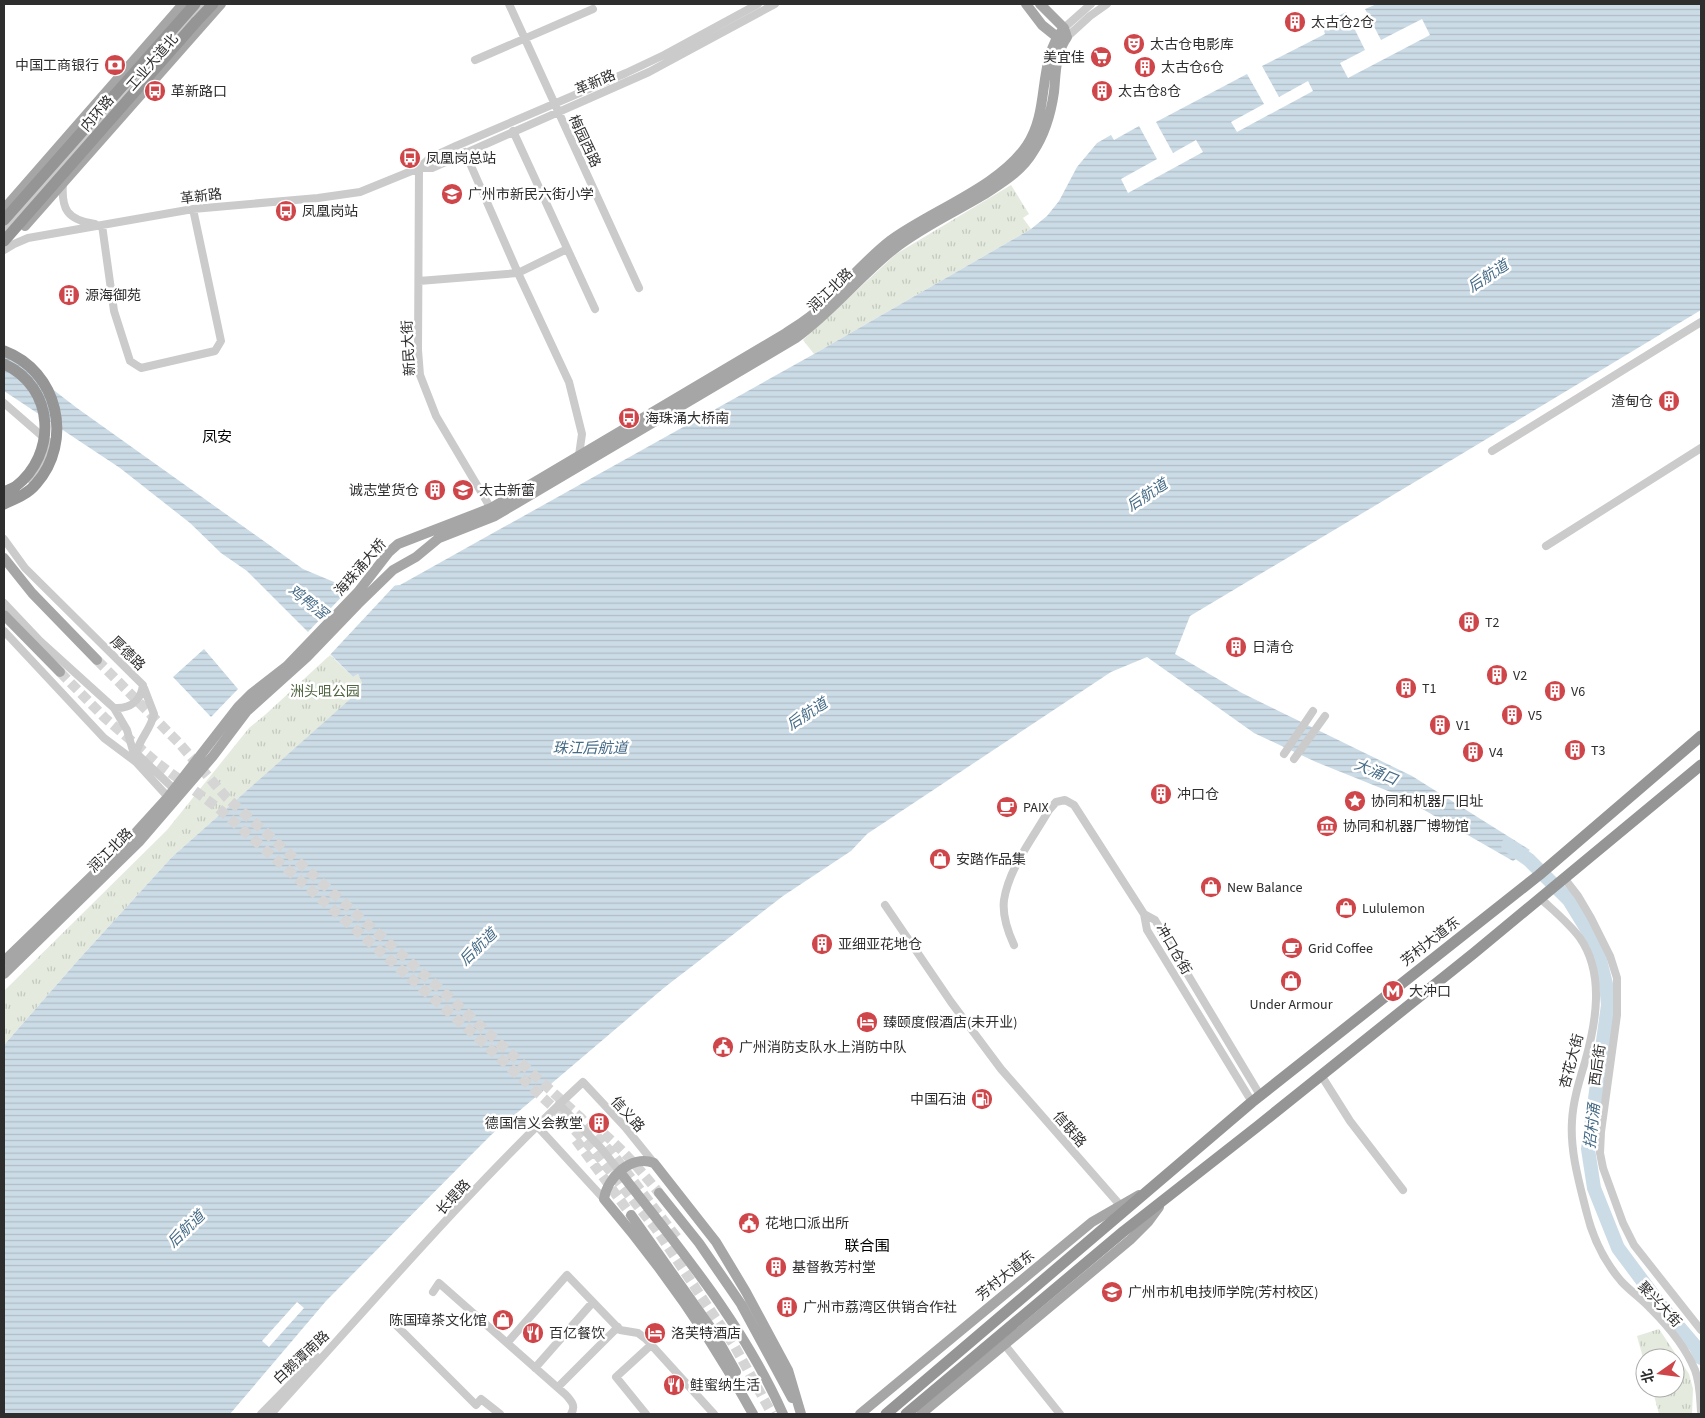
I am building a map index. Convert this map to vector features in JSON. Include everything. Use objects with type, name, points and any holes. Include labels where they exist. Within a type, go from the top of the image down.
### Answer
[{"type":"highway","name":"内环路","points":[[4,219],[194,4]]},
{"type":"highway","name":"内环路","points":[[4,241],[212,4]]},
{"type":"highway","points":[[4,351],[27,363],[46,386],[56,413],[58,434],[51,462],[36,485],[19,498],[4,504]]},
{"type":"highway","points":[[4,364],[18,372],[32,387],[41,404],[45,424],[44,443],[38,461],[22,482],[4,492]]},
{"type":"highway","name":"芳村大道东","points":[[886,1414],[1256,1099],[1543,872],[1701,736]]},
{"type":"highway","points":[[906,1414],[1124,1231],[1540,898],[1701,764]]},
{"type":"main road","points":[[130,76],[183,4]]},
{"type":"main road","name":"工业大道北","points":[[4,219],[194,4]]},
{"type":"main road","name":"工业大道北","points":[[4,250],[221,4]]},
{"type":"main road","points":[[1026,4],[1042,25],[1062,34]]},
{"type":"main road","points":[[1040,4],[1062,34]]},
{"type":"main road","name":"润江北路","points":[[493,512],[579,455],[792,329],[819,309],[864,264],[892,240],[1005,170],[1028,145],[1039,120],[1049,56],[1062,34]]},
{"type":"main road","name":"润江北路","points":[[481,517],[493,512],[796,338],[824,315],[895,248],[1017,172],[1026,163],[1038,145],[1047,123],[1062,34]]},
{"type":"main road","points":[[4,209],[102,108]]},
{"type":"main road","name":"海珠涌大桥","points":[[223,735],[245,701],[287,666],[358,592],[389,552],[398,544],[481,517]]},
{"type":"main road","name":"海珠涌大桥","points":[[223,735],[247,710],[302,662],[386,576],[416,557],[439,538],[481,517]]},
{"type":"main road","points":[[4,558],[32,593],[97,660]]},
{"type":"main road","points":[[4,616],[60,672]]},
{"type":"main road","name":"润江北路","points":[[4,974],[139,842],[173,795],[223,735]]},
{"type":"main road","name":"润江北路","points":[[4,961],[173,795]]},
{"type":"main road","points":[[753,1414],[684,1301],[604,1199],[607,1186],[620,1172],[638,1160],[645,1159],[654,1162],[716,1242],[746,1292],[788,1370],[801,1414]]},
{"type":"main road","points":[[620,1172],[711,1290],[758,1362],[783,1414]]},
{"type":"main road","name":"芳村大道东","points":[[860,1414],[1092,1222],[1152,1187]]},
{"type":"main road","points":[[659,1193],[699,1243],[741,1304],[801,1414]]},
{"type":"main road","points":[[921,1414],[1130,1240],[1148,1222],[1164,1200]]},
{"type":"main road","points":[[631,1215],[713,1331],[759,1414]]},
{"type":"main road","points":[[874,1402],[886,1414]]},
{"type":"street","points":[[148,87],[130,76],[204,4]]},
{"type":"street","name":"梅园西路","points":[[510,4],[639,288]]},
{"type":"street","name":"革新路","points":[[4,250],[28,238],[194,209],[302,200],[360,192],[419,168],[430,158],[447,150],[646,64],[758,4]]},
{"type":"street","name":"革新路","points":[[419,168],[432,168],[656,68],[775,4]]},
{"type":"street","name":"润江北路","points":[[1062,34],[1091,4]]},
{"type":"street","name":"润江北路","points":[[1062,34],[1107,4]]},
{"type":"street","points":[[475,60],[593,9]]},
{"type":"street","points":[[4,232],[55,175],[102,108],[119,120]]},
{"type":"street","points":[[513,131],[595,309]]},
{"type":"street","points":[[465,152],[518,273],[569,382],[582,434],[579,455]]},
{"type":"street","name":"新民大街","points":[[419,168],[418,350],[420,375],[436,416],[493,512]]},
{"type":"street","points":[[55,175],[63,183],[62,196],[66,209],[74,217],[83,221],[102,224],[114,311],[130,361],[141,368],[215,351],[221,341],[194,209]]},
{"type":"street","points":[[419,281],[518,273],[567,249]]},
{"type":"street","points":[[1492,451],[1701,322]]},
{"type":"street","points":[[4,403],[50,443],[44,461],[37,471],[24,484],[4,497]]},
{"type":"street","points":[[1546,546],[1701,448]]},
{"type":"street","name":"厚德路","points":[[4,540],[25,568],[143,685],[142,694],[135,703],[124,709],[114,708]]},
{"type":"street","points":[[4,603],[40,641],[114,708],[127,730],[136,762]]},
{"type":"street","points":[[4,631],[104,738],[136,762],[173,795]]},
{"type":"street","points":[[143,685],[154,714],[148,731],[139,741],[136,753],[173,795]]},
{"type":"street","points":[[1284,754],[1313,711]]},
{"type":"street","points":[[1294,759],[1326,716]]},
{"type":"street","points":[[1014,945],[1006,928],[1004,901],[1012,873],[1049,810],[1056,802],[1065,800],[1074,805],[1144,914]]},
{"type":"street","name":"西后街","points":[[1558,883],[1578,896],[1610,956],[1617,978],[1617,1015],[1601,1132],[1600,1153],[1603,1168],[1623,1223],[1634,1245],[1701,1330]]},
{"type":"street","name":"杏花大街","points":[[1540,898],[1574,930],[1581,940],[1590,957],[1594,976],[1596,994],[1595,1016],[1591,1040],[1574,1099],[1571,1123],[1576,1167],[1588,1218],[1598,1246]]},
{"type":"street","name":"信联路","points":[[885,905],[951,1002],[1001,1069],[1120,1205]]},
{"type":"street","name":"冲口仓街","points":[[1144,914],[1154,920],[1256,1099]]},
{"type":"street","name":"冲口仓街","points":[[1144,914],[1147,930],[1256,1099]]},
{"type":"street","points":[[1321,1075],[1350,1120],[1403,1190]]},
{"type":"street","name":"长堤路","points":[[345,1333],[428,1241],[537,1126],[583,1082]]},
{"type":"street","name":"信义路","points":[[583,1082],[654,1162]]},
{"type":"street","points":[[559,1104],[601,1148],[620,1172]]},
{"type":"street","points":[[537,1126],[604,1199]]},
{"type":"street","name":"聚兴大街","points":[[1598,1246],[1622,1282],[1652,1310],[1690,1361],[1699,1385],[1701,1411]]},
{"type":"street","points":[[507,1343],[567,1274],[620,1330],[638,1333],[651,1344],[714,1414]]},
{"type":"street","points":[[433,1292],[439,1283],[558,1387],[574,1404],[574,1410],[571,1414]]},
{"type":"street","points":[[535,1368],[593,1302]]},
{"type":"street","points":[[393,1322],[476,1405],[481,1399],[500,1414]]},
{"type":"street","points":[[558,1387],[618,1327]]},
{"type":"street","name":"白鹅潭南路","points":[[261,1414],[312,1362],[345,1333]]},
{"type":"street","name":"白鹅潭南路","points":[[271,1414],[345,1333]]},
{"type":"street","points":[[646,1414],[616,1377],[651,1344]]},
{"type":"street","points":[[1004,1344],[1060,1414]]},
{"type":"green space","points":[[1011,185],[1029,214],[1023,218],[1031,229],[814,354],[803,340],[896,254]]},
{"type":"green space","name":"洲头咀公园","points":[[330,655],[353,677],[358,674],[362,683],[358,693],[172,857],[4,1045],[4,991],[167,830],[249,728]]},
{"type":"green space","points":[[1659,1329],[1672,1348],[1640,1348],[1637,1336]]},
{"type":"green space","points":[[1685,1368],[1689,1374],[1693,1389],[1692,1414],[1659,1414],[1655,1398],[1685,1398]]},
{"type":"water","name":"珠江后航道","points":[[1377,4],[1701,4],[1701,310],[1190,616],[1175,654],[1242,693],[1412,776],[1530,850],[1513,861],[1398,795],[1316,762],[1254,733],[1147,657],[1111,672],[867,834],[851,851],[783,896],[665,987],[491,1135],[326,1301],[230,1414],[4,1414],[4,1045],[172,857],[357,693],[362,683],[358,674],[353,677],[247,571],[221,553],[190,523],[120,468],[4,391],[4,352],[77,408],[303,569],[346,587],[365,589],[400,585],[814,354],[1031,229],[1047,216],[1059,201],[1077,167],[1097,143],[1111,135],[1114,140],[1139,126],[1157,159],[1121,179],[1128,193],[1203,152],[1196,140],[1173,153],[1156,122],[1247,74],[1264,104],[1231,122],[1237,132],[1313,91],[1308,81],[1279,97],[1262,66],[1325,34],[1322,24],[1346,12],[1365,50],[1340,63],[1348,78],[1430,35],[1422,19],[1381,40],[1365,9]]},
{"type":"water","points":[[204,649],[238,689],[211,717],[173,677]]},
{"type":"pier","points":[[398,582],[328,657],[306,634],[353,585],[365,586]]},
{"type":"pier","points":[[297,1302],[304,1308],[269,1347],[262,1341]]},
{"type":"waterway","name":"招村涌","points":[[1508,845],[1529,860],[1569,900],[1596,944],[1606,984],[1608,1005],[1588,1149],[1594,1188],[1618,1248],[1662,1307],[1696,1347],[1701,1358]]},
{"type":"tunnel","points":[[97,660],[178,742],[227,798],[581,1118],[615,1157],[678,1239]]},
{"type":"tunnel","points":[[60,672],[105,718],[156,762],[218,808],[468,1029],[552,1106],[595,1152],[656,1229],[735,1347],[772,1414]]},
{"type":"tunnel","points":[[592,1124],[628,1157],[659,1193]]},
{"type":"tunnel","points":[[576,1140],[631,1215]]},
{"type":"place","name":"太古仓2仓","points":[[1295,22]]},
{"type":"place","name":"太古仓电影库","points":[[1134,44]]},
{"type":"place","name":"美宜佳","points":[[1101,57]]},
{"type":"place","name":"中国工商银行","points":[[115,65]]},
{"type":"place","name":"太古仓6仓","points":[[1145,67]]},
{"type":"place","name":"革新路口","points":[[155,91]]},
{"type":"place","name":"太古仓8仓","points":[[1102,91]]},
{"type":"place","name":"凤凰岗总站","points":[[410,158]]},
{"type":"place","name":"广州市新民六街小学","points":[[452,194]]},
{"type":"place","name":"凤凰岗站","points":[[286,211]]},
{"type":"place","name":"源海御苑","points":[[69,295]]},
{"type":"place","name":"渣甸仓","points":[[1669,401]]},
{"type":"place","name":"海珠涌大桥南","points":[[629,418]]},
{"type":"place","name":"诚志堂货仓","points":[[435,490]]},
{"type":"place","name":"太古新蕾","points":[[463,490]]},
{"type":"place","name":"T2","points":[[1469,622]]},
{"type":"place","name":"日清仓","points":[[1236,647]]},
{"type":"place","name":"V2","points":[[1497,675]]},
{"type":"place","name":"T1","points":[[1406,688]]},
{"type":"place","name":"V6","points":[[1555,691]]},
{"type":"place","name":"V5","points":[[1512,715]]},
{"type":"place","name":"V1","points":[[1440,725]]},
{"type":"place","name":"T3","points":[[1575,750]]},
{"type":"place","name":"V4","points":[[1473,752]]},
{"type":"place","name":"冲口仓","points":[[1161,794]]},
{"type":"place","name":"协同和机器厂旧址","points":[[1355,801]]},
{"type":"place","name":"PAIX","points":[[1007,807]]},
{"type":"place","name":"协同和机器厂博物馆","points":[[1327,826]]},
{"type":"place","name":"安踏作品集","points":[[940,859]]},
{"type":"place","name":"New Balance","points":[[1211,887]]},
{"type":"place","name":"Lululemon","points":[[1346,908]]},
{"type":"place","name":"亚细亚花地仓","points":[[822,944]]},
{"type":"place","name":"Grid Coffee","points":[[1292,948]]},
{"type":"place","name":"Under Armour","points":[[1291,981]]},
{"type":"place","name":"大冲口","points":[[1393,991]]},
{"type":"place","name":"臻颐度假酒店(未开业)","points":[[867,1022]]},
{"type":"place","name":"广州消防支队水上消防中队","points":[[723,1047]]},
{"type":"place","name":"中国石油","points":[[982,1099]]},
{"type":"place","name":"德国信义会教堂","points":[[599,1123]]},
{"type":"place","name":"花地口派出所","points":[[749,1223]]},
{"type":"place","name":"基督教芳村堂","points":[[776,1267]]},
{"type":"place","name":"广州市机电技师学院(芳村校区)","points":[[1112,1292]]},
{"type":"place","name":"广州市荔湾区供销合作社","points":[[787,1307]]},
{"type":"place","name":"陈国璋茶文化馆","points":[[503,1320]]},
{"type":"place","name":"百亿餐饮","points":[[533,1333]]},
{"type":"place","name":"洛芙特酒店","points":[[655,1333]]},
{"type":"place","name":"鲑蜜纳生活","points":[[674,1385]]},
{"type":"district","name":"凤安","points":[[217,437]]},
{"type":"district","name":"联合围","points":[[867,1246]]},
{"type":"water label","name":"后航道","points":[[1488,276]]},
{"type":"water label","name":"后航道","points":[[1147,495]]},
{"type":"water label","name":"鸡鸭滘","points":[[308,602]]},
{"type":"water label","name":"后航道","points":[[807,714]]},
{"type":"water label","name":"大涌口","points":[[1376,772]]},
{"type":"water label","name":"后航道","points":[[478,947]]},
{"type":"water label","name":"后航道","points":[[186,1229]]}]
